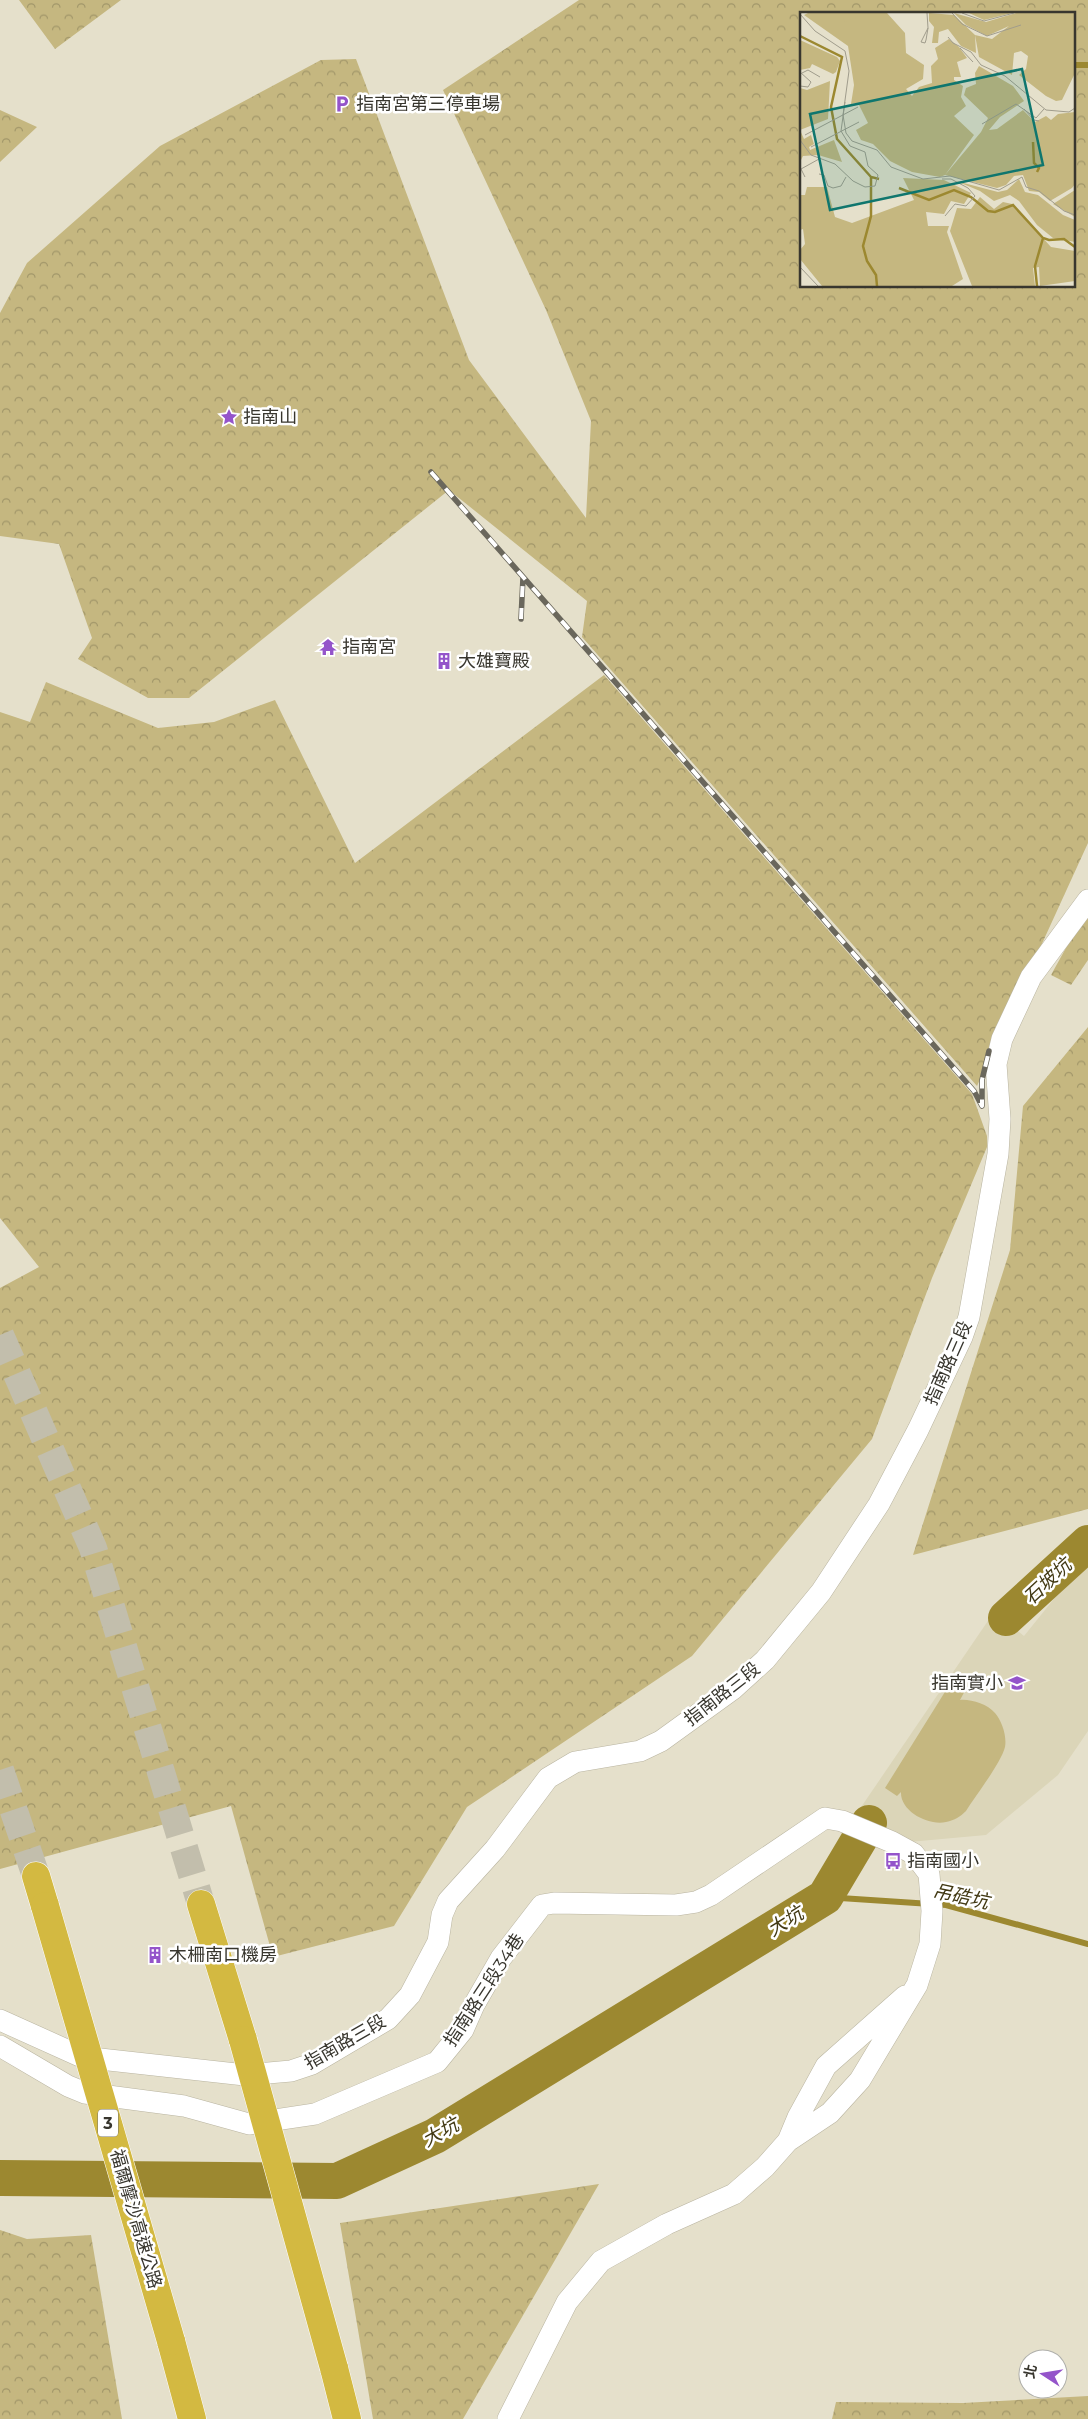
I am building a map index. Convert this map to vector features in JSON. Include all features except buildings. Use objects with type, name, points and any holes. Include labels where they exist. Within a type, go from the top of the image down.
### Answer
[{"type":"highway","name":"福爾摩沙高速公路","points":[[36,1876],[192,2419]]},
{"type":"highway","points":[[201,1904],[243,2040],[347,2419]]},
{"type":"street","name":"指南路三段","points":[[0,2020],[82,2057],[245,2075],[291,2071],[312,2064],[388,2020],[410,1995],[438,1942],[442,1915],[448,1901],[495,1849],[548,1778],[575,1762],[640,1751],[661,1741],[734,1689],[765,1660],[822,1592],[878,1504],[918,1430],[962,1337],[969,1317],[998,1154],[1000,1119],[996,1064],[1002,1039],[1031,976],[1088,900]]},
{"type":"street","name":"指南路三段34巷","points":[[0,2046],[68,2086],[85,2092],[184,2106],[249,2124],[315,2114],[437,2062],[463,2030],[474,2005],[501,1958],[542,1906],[554,1903],[676,1905],[696,1902],[825,1818],[842,1821],[892,1842],[914,1854],[929,1874],[932,1910],[930,1944],[917,1985]]},
{"type":"street","points":[[788,2141],[798,2117],[826,2066],[917,1985]]},
{"type":"street","points":[[508,2419],[567,2302],[600,2260],[667,2224],[734,2194],[765,2167],[788,2141],[830,2112],[860,2080],[917,1985]]},
{"type":"shaded area","name":"指南實小","points":[[1088,1562],[1088,1731],[1058,1775],[986,1835],[909,1842],[855,1816],[994,1612],[1024,1636],[1070,1579]]},
{"type":"green space","points":[[19,0],[121,0],[55,49]]},
{"type":"green space","points":[[579,0],[1088,0],[1088,843],[977,1086],[582,637],[587,601],[449,490],[189,698],[148,698],[78,659],[92,638],[59,544],[0,536],[0,313],[27,263],[160,146],[321,60],[356,59],[469,360],[586,518],[591,421],[546,310],[443,90]]},
{"type":"green space","points":[[0,110],[37,127],[0,162]]},
{"type":"green space","points":[[604,675],[972,1094],[987,1136],[987,1147],[932,1278],[872,1439],[692,1656],[467,1807],[394,1926],[273,1957],[231,1806],[0,1869],[0,1288],[39,1267],[0,1218],[0,712],[30,722],[46,682],[158,728],[214,722],[275,700],[355,863]]},
{"type":"green space","points":[[1088,908],[1088,960],[1071,985],[1051,975]]},
{"type":"green space","points":[[1088,1027],[1088,1509],[913,1555],[1010,1250],[1023,1106]]},
{"type":"green space","points":[[953,1679],[967,1687],[960,1700],[979,1703],[995,1713],[1003,1729],[1005,1747],[999,1762],[966,1811],[959,1817],[946,1822],[931,1822],[916,1816],[910,1811],[902,1799],[901,1792],[897,1796],[885,1788]]},
{"type":"green space","points":[[599,2184],[463,2419],[373,2419],[340,2223]]},
{"type":"green space","points":[[0,2230],[27,2239],[91,2235],[122,2419],[0,2419]]},
{"type":"green space","points":[[1088,2396],[1088,2419],[832,2419],[836,2402],[963,2403],[1068,2399],[1068,2397]]},
{"type":"waterway","points":[[1076,65],[1088,65]]},
{"type":"waterway","name":"石坡坑","points":[[1006,1618],[1088,1543]]},
{"type":"waterway","name":"大坑","points":[[0,2178],[337,2181],[435,2136],[825,1897],[869,1823]]},
{"type":"waterway","name":"吊硞坑","points":[[825,1897],[946,1905],[1088,1944]]},
{"type":"tunnel","points":[[0,1335],[93,1548],[201,1904]]},
{"type":"tunnel","points":[[0,1770],[36,1876]]},
{"type":"railway","points":[[431,472],[974,1091],[982,1106],[982,1080],[989,1051]]},
{"type":"railway","points":[[521,619],[523,577]]},
{"type":"place","name":"指南宮第三停車場","points":[[342,104]]},
{"type":"place","name":"指南山","points":[[229,417]]},
{"type":"place","name":"指南宮","points":[[328,647]]},
{"type":"place","name":"大雄寶殿","points":[[444,661]]},
{"type":"place","name":"指南實小","points":[[1017,1683]]},
{"type":"place","name":"指南國小","points":[[893,1861]]},
{"type":"place","name":"木柵南口機房","points":[[155,1955]]}]
